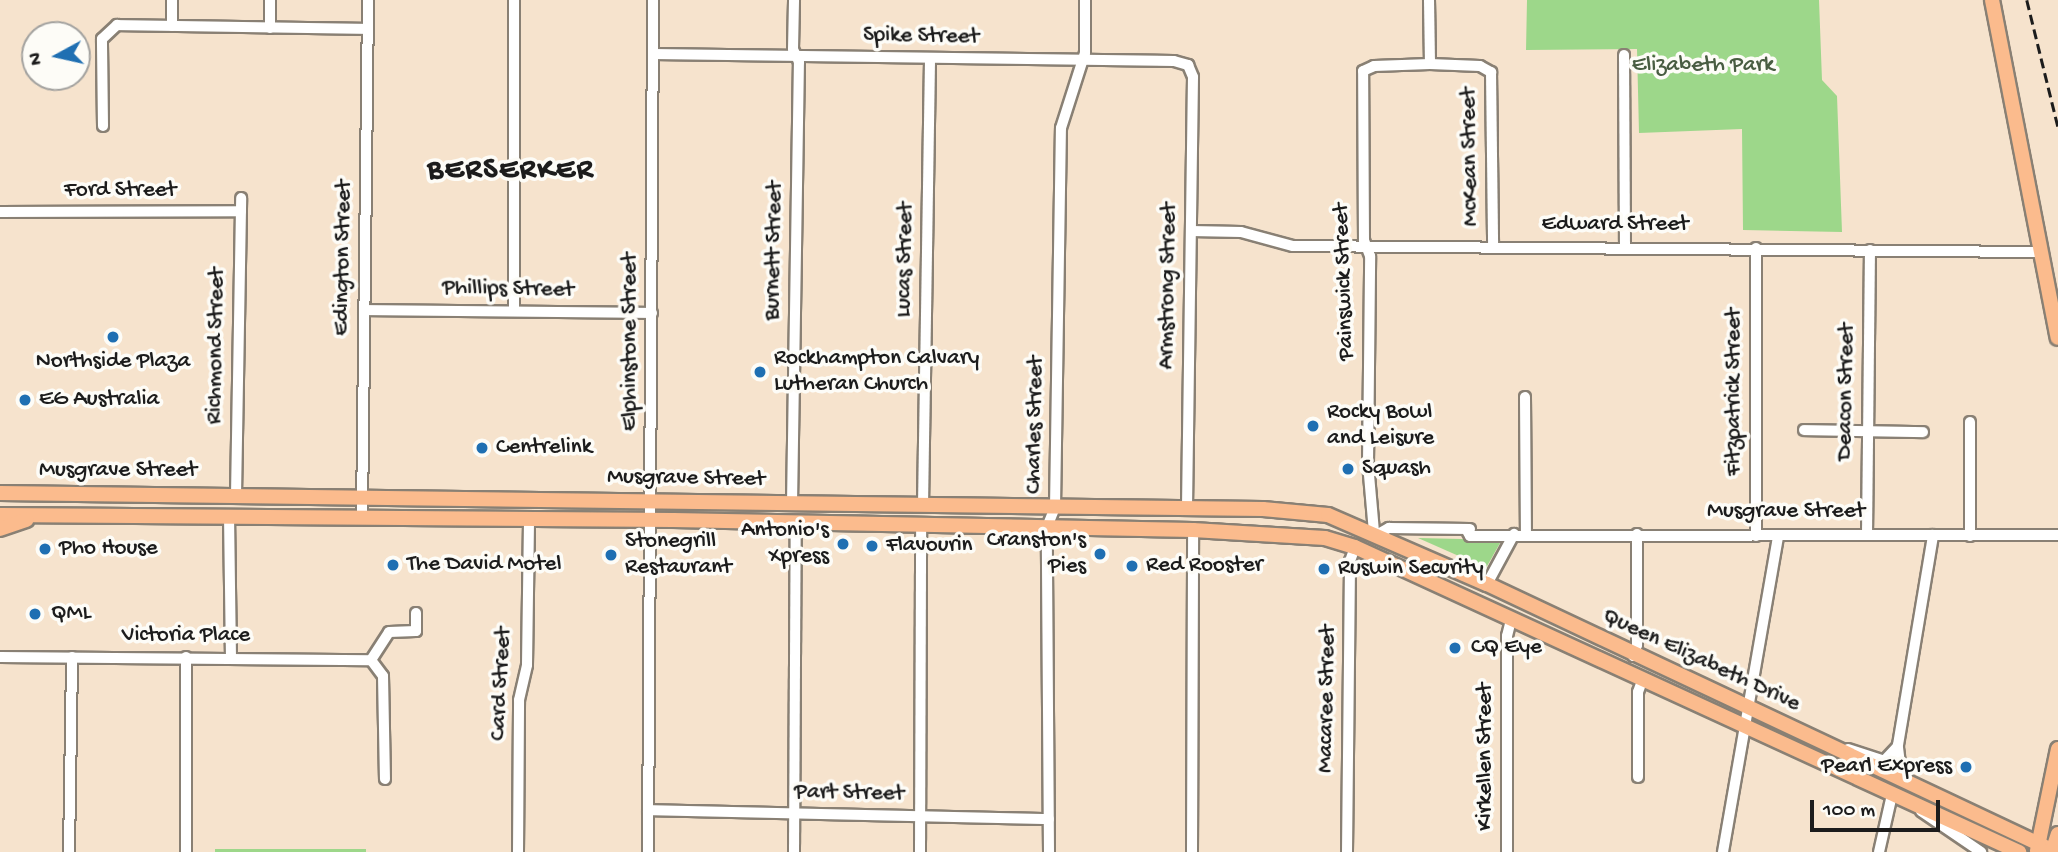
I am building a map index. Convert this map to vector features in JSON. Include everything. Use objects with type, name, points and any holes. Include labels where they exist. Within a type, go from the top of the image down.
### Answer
[{"type":"main road","points":[[1992,0],[2058,338]]},
{"type":"main road","points":[[2042,258],[2058,300]]},
{"type":"main road","name":"Musgrave Street","points":[[0,493],[650,500],[1187,509],[1328,515]]},
{"type":"main road","points":[[0,529],[12,522],[65,514]]},
{"type":"main road","name":"Musgrave Street","points":[[0,515],[650,520],[1193,530],[1325,538]]},
{"type":"main road","name":"Queen Elizabeth Drive","points":[[1328,515],[1376,533],[1487,584],[1633,656],[1821,741],[2038,848],[2054,851]]},
{"type":"main road","name":"Queen Elizabeth Drive","points":[[1325,538],[1355,547],[1746,730],[2019,852]]},
{"type":"main road","points":[[2038,848],[2058,753]]},
{"type":"main road","points":[[2054,851],[2058,834]]},
{"type":"street","points":[[172,0],[173,26]]},
{"type":"street","points":[[270,0],[270,28]]},
{"type":"street","name":"Edington Street","points":[[362,516],[368,0]]},
{"type":"street","points":[[514,0],[514,311]]},
{"type":"street","name":"Elphinstone Street","points":[[648,852],[653,0]]},
{"type":"street","name":"Burnett Street","points":[[792,504],[796,55],[794,0]]},
{"type":"street","name":"Charles Street","points":[[1049,852],[1047,527],[1055,507],[1061,128],[1082,60],[1085,0]]},
{"type":"street","points":[[1429,0],[1430,64]]},
{"type":"street","points":[[103,126],[102,39],[109,29],[173,26],[368,29]]},
{"type":"street","name":"Spike Street","points":[[653,54],[1082,60],[1188,65]]},
{"type":"street","points":[[1624,55],[1625,246]]},
{"type":"street","name":"Lucas Street","points":[[923,506],[930,58]]},
{"type":"street","name":"McKean Street","points":[[1363,71],[1374,66],[1430,64],[1480,66],[1491,72],[1493,246]]},
{"type":"street","name":"Armstrong Street","points":[[1187,509],[1194,77],[1188,65]]},
{"type":"street","name":"Painswick Street","points":[[1363,71],[1368,463],[1376,533]]},
{"type":"street","name":"Richmond Street","points":[[236,495],[241,198]]},
{"type":"street","name":"Ford Street","points":[[0,212],[241,211]]},
{"type":"street","name":"Edward Street","points":[[1191,230],[1241,232],[1293,246],[1756,248],[2042,258]]},
{"type":"street","name":"Fitzpatrick Street","points":[[1756,248],[1756,536]]},
{"type":"street","name":"Deacon Street","points":[[1867,535],[1870,250]]},
{"type":"street","name":"Phillips Street","points":[[364,310],[652,313]]},
{"type":"street","points":[[1487,584],[1520,534],[1525,397]]},
{"type":"street","points":[[1970,422],[1970,536]]},
{"type":"street","points":[[1804,430],[1923,432]]},
{"type":"street","points":[[229,515],[231,657]]},
{"type":"street","name":"Card Street","points":[[518,852],[519,701],[527,665],[528,518]]},
{"type":"street","points":[[794,852],[796,523]]},
{"type":"street","points":[[920,852],[921,525]]},
{"type":"street","name":"Musgrave Street","points":[[1376,533],[1389,528],[1466,529],[1520,534],[2058,535]]},
{"type":"street","points":[[1192,852],[1193,530]]},
{"type":"street","points":[[1633,656],[1637,645],[1637,534]]},
{"type":"street","points":[[1902,780],[1898,745],[1933,535]]},
{"type":"street","points":[[1723,852],[1778,536]]},
{"type":"street","name":"Macaree Street","points":[[1347,852],[1350,561],[1355,547]]},
{"type":"street","points":[[385,779],[383,676],[371,660],[386,634],[416,631],[416,613]]},
{"type":"street","name":"Kirkellen Street","points":[[1507,852],[1507,632],[1511,620]]},
{"type":"street","name":"Victoria Place","points":[[0,657],[371,660]]},
{"type":"street","points":[[69,852],[72,657]]},
{"type":"street","points":[[186,657],[186,852]]},
{"type":"street","points":[[1638,777],[1638,692],[1642,681]]},
{"type":"street","points":[[1821,741],[1884,761],[1898,745]]},
{"type":"street","points":[[1879,852],[1892,795]]},
{"type":"street","name":"Queen Elizabeth Drive","points":[[1913,806],[1970,841],[1981,852]]},
{"type":"street","name":"Part Street","points":[[648,810],[1049,819]]},
{"type":"street","points":[[1966,852],[1970,841]]},
{"type":"green space","name":"Elizabeth Park","points":[[1527,0],[1819,0],[1822,80],[1837,96],[1842,232],[1743,230],[1742,129],[1639,133],[1637,49],[1526,50]]},
{"type":"green space","points":[[1418,538],[1462,539],[1500,543],[1486,568]]},
{"type":"green space","points":[[215,849],[366,849],[366,852],[215,852]]},
{"type":"railway","points":[[2027,0],[2058,126]]},
{"type":"place","name":"Northside Plaza","points":[[113,337]]},
{"type":"place","name":"Rockhampton Calvary Lutheran Church","points":[[760,372]]},
{"type":"place","name":"EG Australia","points":[[25,400]]},
{"type":"place","name":"Rocky Bowl and Leisure","points":[[1313,426]]},
{"type":"place","name":"Centrelink","points":[[482,448]]},
{"type":"place","name":"Squash","points":[[1348,469]]},
{"type":"place","name":"Antonio's Xpress","points":[[843,544]]},
{"type":"place","name":"Flavourin","points":[[872,546]]},
{"type":"place","name":"Pho House","points":[[45,549]]},
{"type":"place","name":"Cranston's Pies","points":[[1100,554]]},
{"type":"place","name":"Stonegrill Restaurant","points":[[611,555]]},
{"type":"place","name":"The David Motel","points":[[393,565]]},
{"type":"place","name":"Red Rooster","points":[[1132,566]]},
{"type":"place","name":"Ruswin Security","points":[[1324,569]]},
{"type":"place","name":"QML","points":[[35,614]]},
{"type":"place","name":"CQ Eye","points":[[1455,648]]},
{"type":"place","name":"Pearl Express","points":[[1966,767]]},
{"type":"district","name":"BERSERKER","points":[[511,172]]}]
